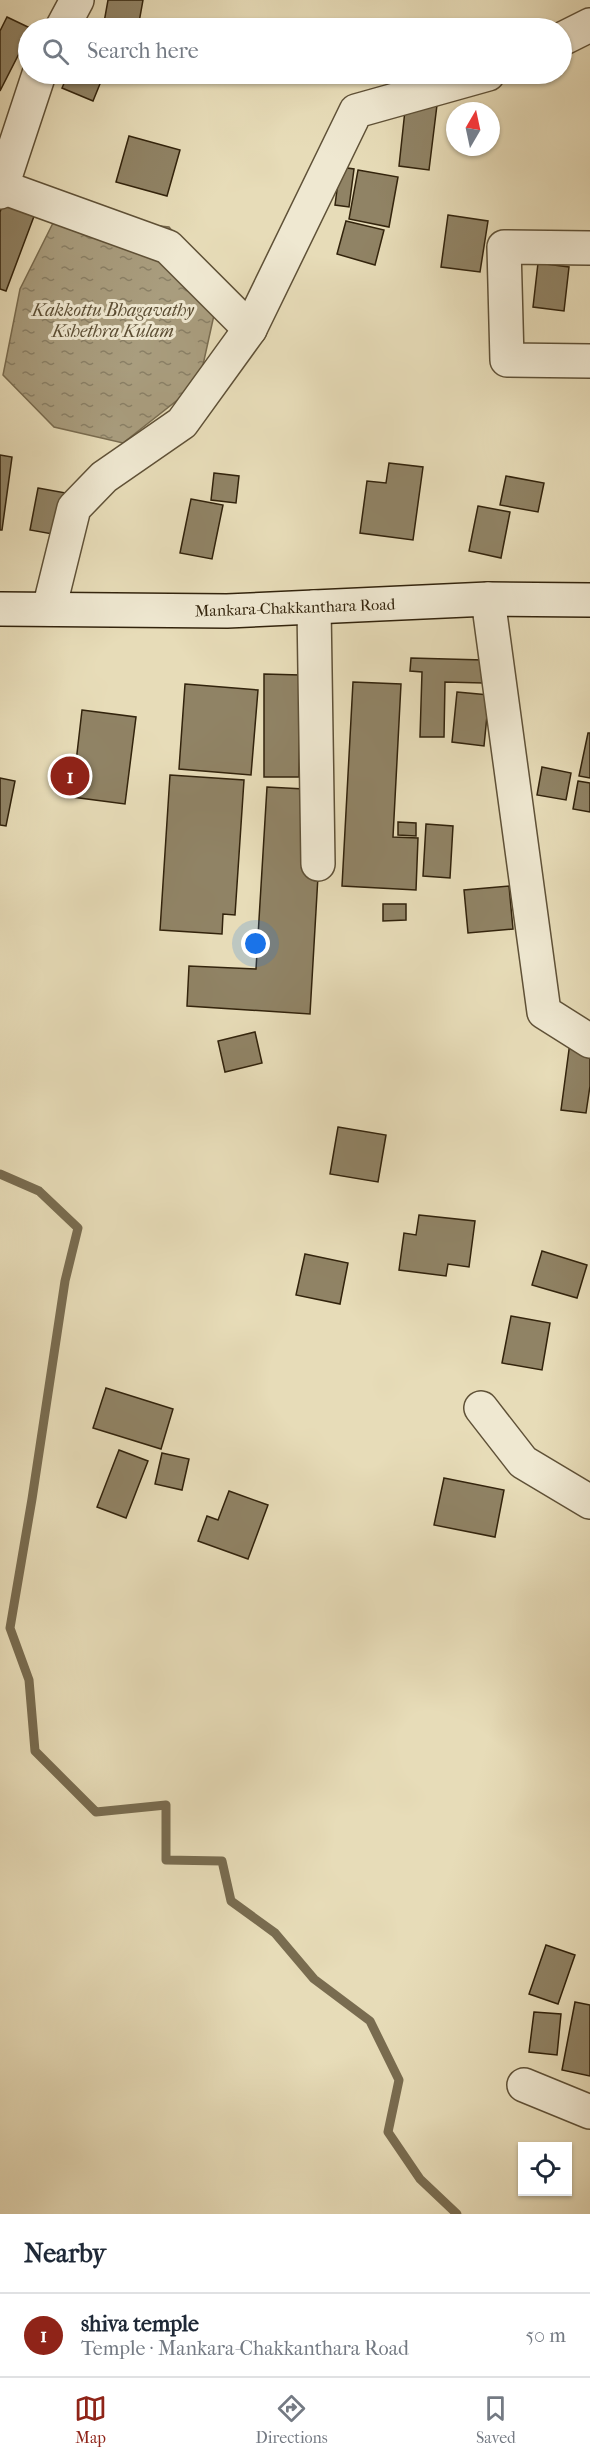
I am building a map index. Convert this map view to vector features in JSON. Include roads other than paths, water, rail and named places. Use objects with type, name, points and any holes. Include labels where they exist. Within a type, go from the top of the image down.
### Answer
[{"type":"street","points":[[67,18],[77,0]]},
{"type":"street","points":[[572,34],[590,26]]},
{"type":"street","points":[[35,84],[1,190],[168,246],[250,329]]},
{"type":"street","points":[[50,609],[74,508],[104,477],[182,423],[250,329],[356,111],[453,84]]},
{"type":"street","points":[[590,248],[504,247],[507,360],[590,361]]},
{"type":"street","points":[[488,599],[544,1012],[590,1041]]},
{"type":"street","name":"Mankara-Chakkanthara Road","points":[[0,609],[227,611],[488,599],[590,600]]},
{"type":"street","points":[[314,607],[318,864]]},
{"type":"street","points":[[481,1408],[523,1462],[590,1502]]},
{"type":"street","points":[[524,2085],[590,2112]]},
{"type":"water","name":"Kakkottu Bhagavathy Kshethra Kulam","points":[[57,215],[169,227],[220,288],[199,383],[123,443],[54,427],[3,375],[20,289]]},
{"type":"waterway","points":[[0,1174],[39,1191],[78,1228],[65,1281],[10,1628],[29,1680],[35,1751],[96,1812],[166,1805],[166,1860],[222,1861],[231,1901],[275,1933],[314,1979],[370,2021],[399,2080],[388,2132],[420,2179],[457,2214]]},
{"type":"place","name":"shiva temple","points":[[70,776]]}]
